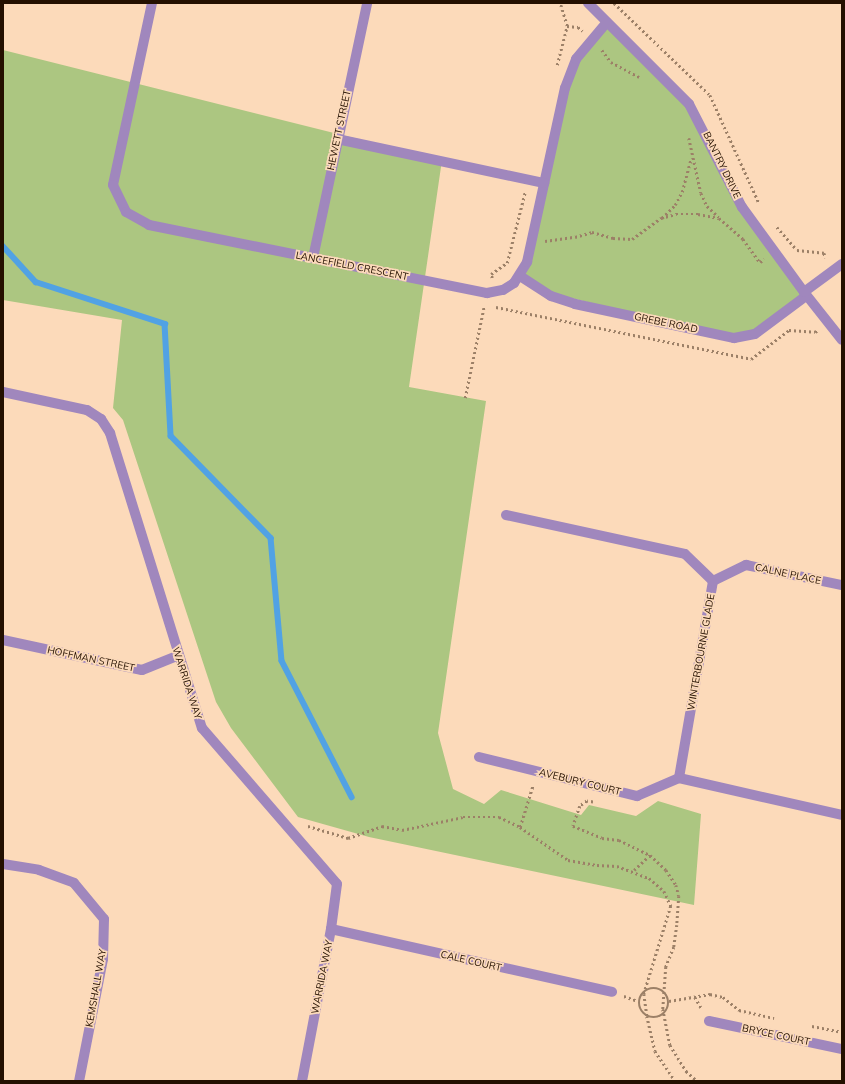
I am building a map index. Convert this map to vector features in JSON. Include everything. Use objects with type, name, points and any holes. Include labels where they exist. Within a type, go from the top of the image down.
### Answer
[{"type":"street","name":"LANCEFIELD CRESCENT","points":[[152,3],[113,185],[126,212],[149,225],[487,293],[496,291],[514,283],[520,276]]},
{"type":"street","name":"HEWETT STREET","points":[[313,258],[337,140],[368,3]]},
{"type":"street","name":"BANTRY DRIVE","points":[[588,3],[689,104],[742,208],[773,252],[842,340]]},
{"type":"street","points":[[520,276],[527,262],[565,88],[576,59],[607,22]]},
{"type":"street","points":[[337,140],[544,183]]},
{"type":"street","name":"GREBE ROAD","points":[[520,276],[551,296],[575,304],[734,338],[755,334],[838,267]]},
{"type":"street","name":"WARRIDA WAY","points":[[3,392],[87,410],[101,419],[110,433],[178,656],[202,728],[337,884],[331,929],[302,1081]]},
{"type":"street","name":"WINTERBOURNE GLADE","points":[[506,515],[685,554],[713,581],[679,778]]},
{"type":"street","name":"CALNE PLACE","points":[[713,581],[746,565],[842,586]]},
{"type":"street","name":"HOFFMAN STREET","points":[[3,640],[142,670],[178,656]]},
{"type":"street","name":"AVEBURY COURT","points":[[479,757],[637,796],[679,778]]},
{"type":"street","points":[[679,778],[842,816]]},
{"type":"street","name":"KEMSHALL WAY","points":[[3,864],[39,870],[74,883],[104,919],[103,959],[79,1081]]},
{"type":"street","name":"CALE COURT","points":[[331,929],[612,992]]},
{"type":"street","name":"BRYCE COURT","points":[[710,1021],[842,1049]]},
{"type":"path","points":[[555,72],[567,26],[560,3]]},
{"type":"path","points":[[614,3],[710,95],[759,204]]},
{"type":"path","points":[[567,26],[578,27],[592,40],[611,62],[642,79]]},
{"type":"path","points":[[688,132],[701,193],[707,206],[744,239],[760,262],[788,240]]},
{"type":"path","points":[[514,235],[532,239],[558,240],[592,232],[613,238],[632,239],[661,218],[675,205],[682,192],[692,154]]},
{"type":"path","points":[[501,307],[491,274],[507,263],[528,180]]},
{"type":"path","points":[[661,218],[676,214],[719,218]]},
{"type":"path","points":[[773,223],[797,250],[824,253],[838,267]]},
{"type":"path","points":[[466,398],[485,304]]},
{"type":"path","points":[[520,827],[538,772]]},
{"type":"path","points":[[595,802],[587,801],[580,806],[573,826],[602,838],[619,840],[650,855],[666,870],[676,885],[679,896],[674,947],[666,967],[664,1014],[670,1044],[686,1071],[697,1081]]},
{"type":"path","points":[[305,826],[348,838],[382,826],[402,830],[463,817],[499,818],[520,827],[568,860],[634,870],[649,878],[664,891],[671,906],[645,990],[640,998],[639,1006],[647,1016],[654,1018],[664,1014],[669,1001]]},
{"type":"path","points":[[634,870],[650,855]]},
{"type":"path","points":[[645,990],[656,988],[664,992],[669,1001]]},
{"type":"path","points":[[645,990],[647,1016],[655,1050],[675,1081]]},
{"type":"path","points":[[669,1001],[710,994],[723,997],[739,1010],[776,1019]]},
{"type":"path","points":[[806,1025],[842,1032]]},
{"type":"green space","points":[[607,22],[692,108],[733,188],[806,296],[755,334],[712,333],[543,291],[520,276],[576,59]]},
{"type":"green space","points":[[3,50],[442,160],[409,387],[486,401],[438,733],[453,789],[484,804],[501,790],[581,815],[589,805],[636,816],[658,801],[701,814],[694,905],[369,837],[298,817],[231,728],[216,702],[123,420],[113,408],[122,320],[3,300]]},
{"type":"waterway","points":[[3,246],[36,282],[165,324],[171,436],[271,538],[282,661],[352,797]]}]
